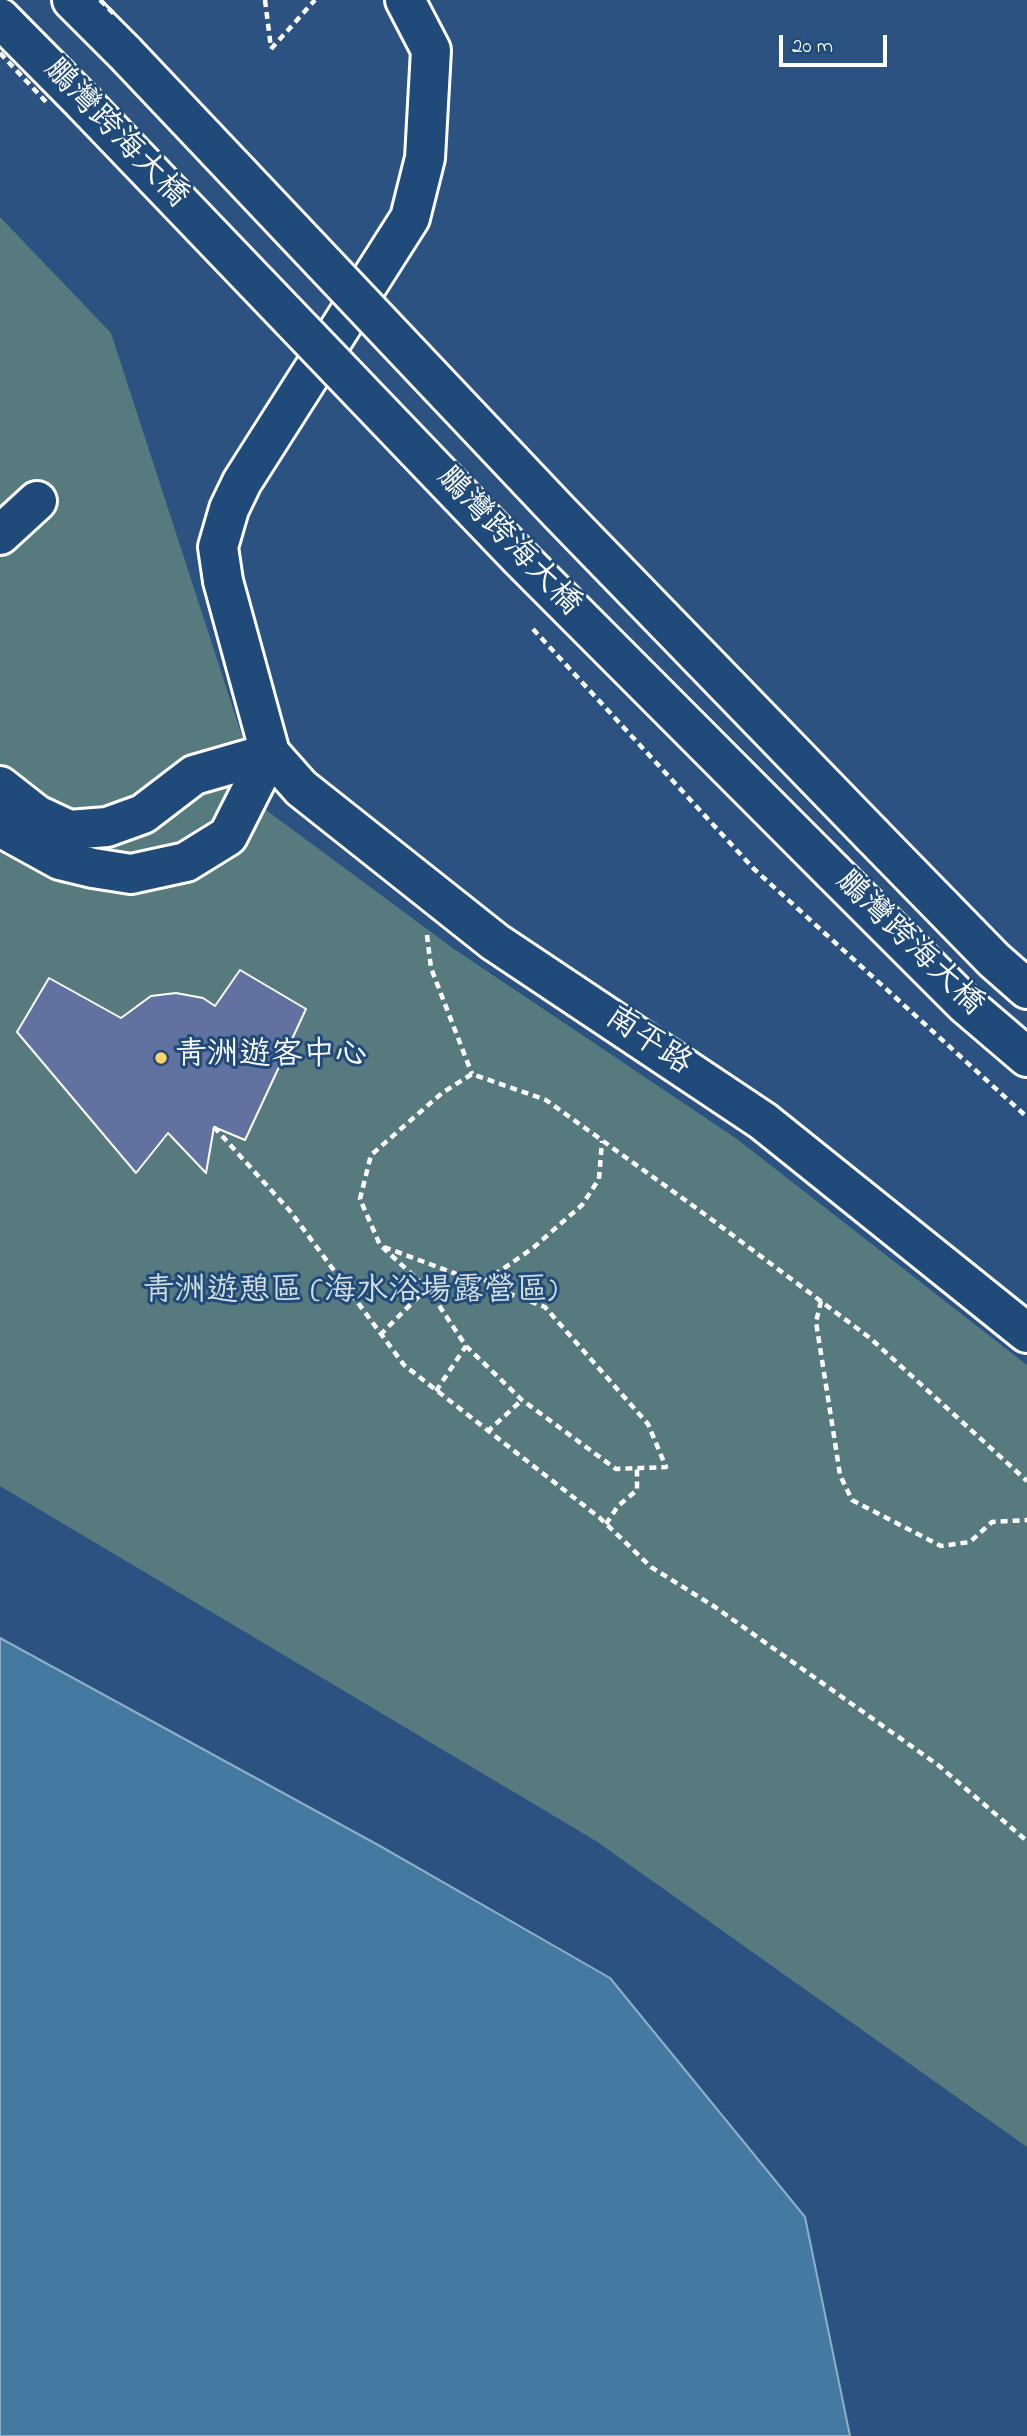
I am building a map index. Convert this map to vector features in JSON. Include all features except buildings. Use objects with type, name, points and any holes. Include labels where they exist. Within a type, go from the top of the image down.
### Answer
[{"type":"street","name":"鵬灣跨海大橋","points":[[72,0],[559,512],[994,960],[1027,989]]},
{"type":"street","points":[[0,827],[60,860],[93,868],[131,874],[186,862],[228,836],[270,753],[223,581],[218,547],[229,509],[242,482],[410,218],[425,158],[431,50],[405,0]]},
{"type":"street","name":"鵬灣跨海大橋","points":[[0,18],[511,548],[965,1004],[1027,1057]]},
{"type":"street","points":[[0,535],[37,501]]},
{"type":"street","points":[[0,786],[37,815],[69,830],[107,827],[143,814],[194,775],[270,753]]},
{"type":"street","name":"南平路","points":[[270,753],[301,788],[495,942],[764,1121],[1027,1333]]},
{"type":"path","points":[[265,0],[271,49],[315,0]]},
{"type":"path","points":[[421,883],[431,968],[472,1074],[546,1100],[602,1140],[870,1338],[1027,1481]]},
{"type":"path","points":[[797,908],[1027,1117]]},
{"type":"path","points":[[380,1245],[545,1307],[648,1424],[666,1467],[616,1469],[522,1400],[466,1346],[428,1288],[380,1245],[360,1199],[371,1155],[442,1093],[472,1074]]},
{"type":"path","points":[[214,1128],[290,1211],[404,1365],[606,1524],[651,1567],[715,1607],[938,1765],[1027,1841]]},
{"type":"path","points":[[484,1283],[533,1248],[582,1205],[598,1179],[602,1140]]},
{"type":"path","points":[[380,1335],[428,1288]]},
{"type":"path","points":[[821,1301],[816,1322],[818,1335],[840,1475],[852,1500],[941,1546],[970,1542],[992,1522],[1027,1520]]},
{"type":"path","points":[[436,1391],[466,1346]]},
{"type":"path","points":[[487,1432],[522,1400]]},
{"type":"path","points":[[606,1524],[618,1506],[637,1490],[637,1468]]},
{"type":"green space","name":"青洲遊憩區 (海水浴場露營區)","points":[[0,217],[111,333],[266,810],[454,949],[737,1139],[1027,1365],[1027,2147],[596,1841],[0,1486]]},
{"type":"water","points":[[0,1638],[380,1846],[610,1978],[805,2217],[850,2436],[0,2436]]},
{"type":"place","name":"青洲遊客中心","points":[[161,1058]]}]
